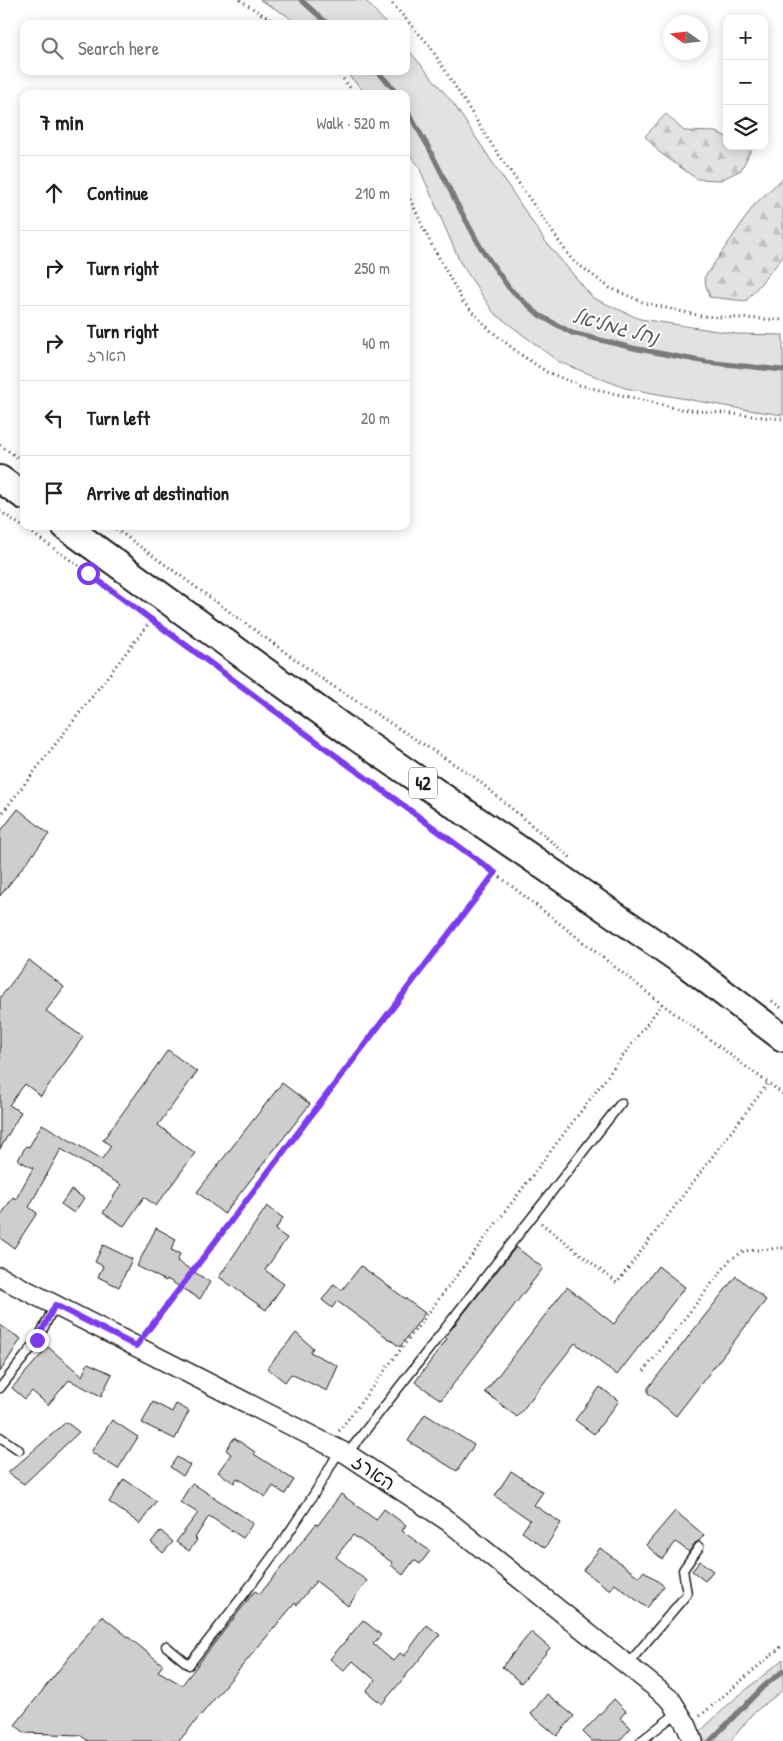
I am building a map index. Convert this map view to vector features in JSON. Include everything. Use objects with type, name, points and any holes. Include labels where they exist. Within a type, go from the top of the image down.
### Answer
[{"type":"highway","points":[[0,479],[20,493]]},
{"type":"highway","name":"42","points":[[71,530],[356,737],[687,965],[783,1038]]},
{"type":"street","name":"הארז","points":[[0,1277],[338,1450],[448,1521],[671,1700],[686,1726]]},
{"type":"lane","points":[[166,1646],[189,1665],[291,1532],[324,1479],[338,1450],[533,1216],[621,1103]]},
{"type":"lane","points":[[0,1388],[37,1340],[55,1305]]},
{"type":"lane","points":[[0,1437],[19,1450]]},
{"type":"lane","points":[[627,1665],[687,1594],[683,1570],[699,1547]]},
{"type":"lane","points":[[641,1741],[686,1726]]},
{"type":"path","points":[[240,0],[271,20]]},
{"type":"path","points":[[389,0],[407,20]]},
{"type":"path","points":[[410,23],[429,44],[490,142],[572,260],[610,288],[645,303],[701,316],[783,320]]},
{"type":"path","points":[[340,75],[352,90]]},
{"type":"path","points":[[410,199],[428,238],[463,302],[490,330],[520,354],[547,372],[579,385],[680,409],[783,419]]},
{"type":"path","points":[[0,445],[20,459]]},
{"type":"path","points":[[0,511],[20,525]]},
{"type":"path","points":[[27,530],[152,619],[495,873],[662,1004],[783,1094]]},
{"type":"path","points":[[117,530],[322,679],[474,778],[573,860]]},
{"type":"path","points":[[0,816],[152,619]]},
{"type":"path","points":[[136,1346],[495,873]]},
{"type":"path","points":[[767,998],[783,1009]]},
{"type":"path","points":[[338,1450],[662,1004]]},
{"type":"path","points":[[533,1216],[617,1283],[768,1083]]},
{"type":"path","points":[[644,1371],[730,1260],[744,1251],[783,1248]]},
{"type":"path","points":[[686,1726],[783,1645]]},
{"type":"green space","points":[[260,0],[365,0],[383,20],[292,20]]},
{"type":"green space","points":[[410,52],[453,103],[545,241],[593,298],[640,319],[737,334],[783,335],[783,415],[625,388],[559,362],[494,313],[460,262],[419,167],[410,155],[410,90],[363,90],[348,75],[410,75]]},
{"type":"green space","points":[[666,114],[684,131],[716,132],[723,135],[723,150],[751,150],[741,170],[721,180],[697,179],[659,152],[645,136]]},
{"type":"green space","points":[[783,178],[783,257],[746,301],[709,297],[704,278],[755,204]]},
{"type":"green space","points":[[783,1659],[783,1690],[752,1714],[731,1741],[690,1741],[730,1703]]},
{"type":"building","points":[[18,809],[49,834],[0,896],[0,832]]},
{"type":"building","points":[[29,960],[64,987],[46,1011],[83,1037],[41,1096],[25,1084],[9,1105],[21,1112],[0,1149],[0,998]]},
{"type":"building","points":[[168,1050],[197,1072],[158,1125],[195,1153],[156,1206],[144,1197],[124,1226],[103,1213],[121,1185],[61,1149],[29,1207],[37,1213],[14,1248],[0,1238],[0,1217],[13,1197],[16,1199],[33,1168],[18,1160],[26,1146],[29,1147],[42,1124],[102,1159],[111,1146],[103,1140]]},
{"type":"building","points":[[282,1083],[310,1104],[224,1214],[197,1192]]},
{"type":"building","points":[[71,1190],[84,1198],[74,1213],[61,1204]]},
{"type":"building","points":[[267,1206],[283,1218],[275,1230],[287,1238],[265,1270],[284,1284],[266,1310],[219,1277]]},
{"type":"building","points":[[156,1228],[176,1239],[171,1250],[180,1254],[177,1261],[210,1282],[200,1299],[167,1279],[166,1281],[137,1266]]},
{"type":"building","points":[[103,1245],[132,1259],[119,1287],[98,1277],[103,1266],[95,1262]]},
{"type":"building","points":[[516,1247],[543,1268],[441,1400],[415,1382],[447,1339],[445,1337]]},
{"type":"building","points":[[361,1266],[425,1313],[400,1347],[337,1301],[332,1308],[322,1300],[334,1284],[342,1290]]},
{"type":"building","points":[[658,1266],[685,1287],[617,1375],[575,1343],[517,1417],[485,1392],[567,1287],[614,1324]]},
{"type":"building","points":[[736,1276],[766,1300],[676,1416],[648,1393],[648,1388]]},
{"type":"building","points":[[0,1325],[21,1339],[0,1372]]},
{"type":"building","points":[[296,1333],[313,1348],[310,1352],[338,1366],[327,1391],[291,1374],[285,1382],[267,1368]]},
{"type":"building","points":[[48,1347],[82,1376],[88,1363],[112,1374],[101,1396],[69,1380],[48,1405],[32,1391],[25,1399],[12,1388]]},
{"type":"building","points":[[600,1387],[619,1401],[594,1434],[575,1420]]},
{"type":"building","points":[[153,1402],[172,1412],[176,1404],[189,1411],[175,1439],[142,1423]]},
{"type":"building","points":[[425,1414],[474,1445],[457,1471],[408,1441]]},
{"type":"building","points":[[112,1420],[138,1437],[118,1469],[91,1452]]},
{"type":"building","points":[[66,1422],[79,1432],[24,1484],[8,1473]]},
{"type":"building","points":[[234,1438],[255,1452],[254,1454],[294,1480],[285,1494],[273,1486],[266,1497],[237,1478],[234,1483],[218,1472],[231,1454],[226,1450]]},
{"type":"building","points":[[177,1457],[190,1465],[183,1476],[170,1467]]},
{"type":"building","points":[[511,1471],[543,1492],[534,1505],[561,1523],[545,1548],[522,1532],[530,1520],[495,1496]]},
{"type":"building","points":[[124,1479],[156,1501],[140,1524],[109,1502]]},
{"type":"building","points":[[192,1483],[253,1523],[243,1538],[209,1516],[189,1551],[176,1542],[198,1513],[180,1502]]},
{"type":"building","points":[[341,1494],[376,1520],[384,1509],[406,1525],[402,1531],[430,1551],[420,1564],[414,1560],[403,1575],[391,1565],[393,1563],[353,1535],[336,1557],[367,1581],[348,1606],[316,1581],[297,1605],[295,1603],[179,1741],[88,1741],[80,1735],[25,1733],[15,1725],[102,1616],[163,1665],[158,1671],[182,1685],[255,1591],[260,1594],[316,1524],[318,1525]]},
{"type":"building","points":[[675,1511],[704,1535],[689,1552],[676,1542],[662,1559],[646,1545]]},
{"type":"building","points":[[161,1531],[173,1542],[163,1553],[151,1542]]},
{"type":"building","points":[[600,1548],[639,1577],[644,1571],[664,1586],[647,1608],[615,1584],[610,1590],[583,1570]]},
{"type":"building","points":[[700,1561],[713,1571],[705,1581],[692,1571]]},
{"type":"building","points":[[363,1620],[381,1635],[373,1644],[393,1661],[400,1653],[404,1656],[427,1625],[440,1635],[382,1704],[366,1691],[375,1680],[353,1661],[344,1671],[330,1659]]},
{"type":"building","points":[[531,1632],[550,1648],[521,1683],[502,1667]]},
{"type":"building","points":[[547,1694],[574,1716],[557,1736],[531,1714]]},
{"type":"building","points":[[614,1699],[626,1711],[620,1718],[631,1728],[619,1741],[592,1741],[583,1732]]},
{"type":"waterway","name":"נחל גמליאל","points":[[301,0],[324,20]]},
{"type":"waterway","name":"נחל גמליאל","points":[[381,75],[394,90]]},
{"type":"waterway","name":"נחל גמליאל","points":[[410,116],[481,248],[509,288],[539,315],[572,333],[633,348],[706,362],[783,370]]},
{"type":"waterway","points":[[710,1741],[764,1686],[783,1671]]},
{"type":"route","points":[[37,1340],[55,1305],[136,1346],[495,873],[88,573]]}]
